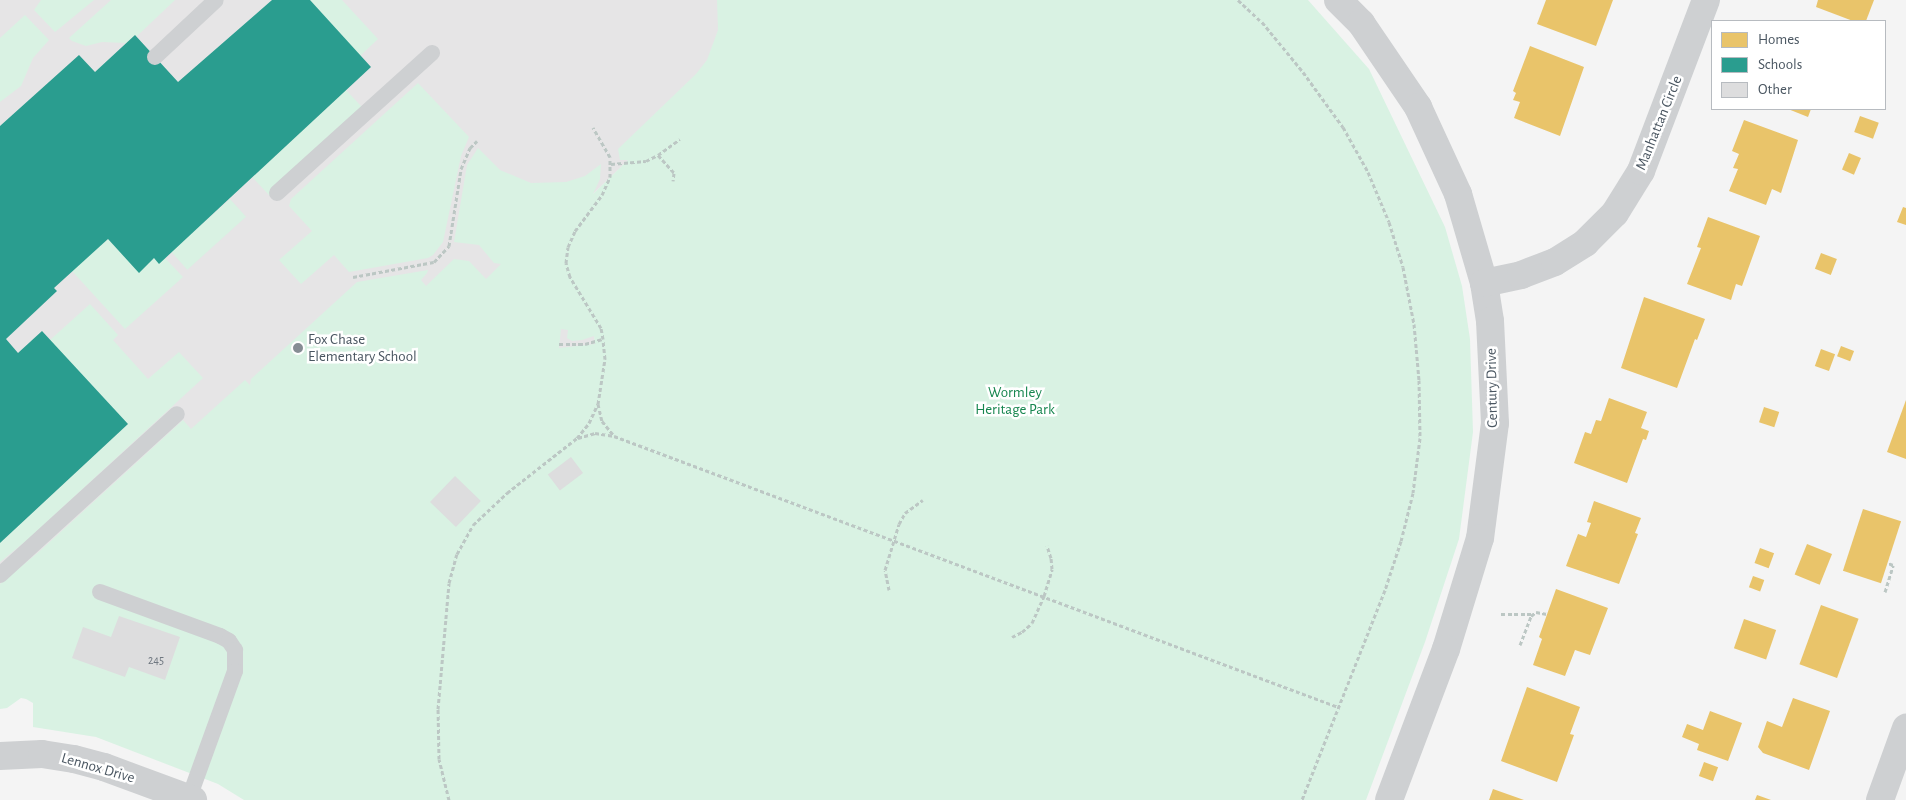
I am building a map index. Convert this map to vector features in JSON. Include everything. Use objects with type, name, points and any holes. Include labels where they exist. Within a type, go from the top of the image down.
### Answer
[{"type":"street","name":"Century Drive","points":[[1338,0],[1361,23],[1418,107],[1458,194],[1484,283],[1490,321],[1495,423],[1480,538],[1446,649],[1389,800]]},
{"type":"street","name":"Manhattan Circle","points":[[1484,283],[1521,275],[1555,262],[1585,244],[1615,213],[1641,172],[1706,0]]},
{"type":"street","points":[[1880,800],[1906,728]]},
{"type":"street","name":"Lennox Drive","points":[[0,756],[42,754],[74,758],[191,799]]},
{"type":"lane","points":[[155,57],[216,0]]},
{"type":"lane","points":[[277,193],[432,53]]},
{"type":"lane","points":[[0,575],[178,414]]},
{"type":"lane","points":[[100,592],[220,636],[229,641],[235,650],[234,671],[191,799]]},
{"type":"path","points":[[1238,0],[1262,22],[1303,72],[1343,127],[1368,172],[1390,222],[1403,267],[1414,324],[1419,380],[1420,438],[1413,493],[1401,541],[1386,590],[1302,800]]},
{"type":"path","points":[[449,800],[439,759],[438,709],[449,583],[456,554],[473,525],[507,493],[577,438],[589,423],[598,404],[605,359],[603,339],[597,322],[570,277],[566,263],[568,247],[576,231],[602,195],[610,177],[611,164],[607,151],[593,128]]},
{"type":"path","points":[[611,164],[636,163],[658,155],[680,139]]},
{"type":"path","points":[[353,277],[434,262],[449,246],[461,168],[470,148],[476,141]]},
{"type":"path","points":[[658,155],[674,174],[673,181]]},
{"type":"path","points":[[559,344],[585,344],[603,339]]},
{"type":"path","points":[[598,404],[602,422],[614,436]]},
{"type":"path","points":[[577,438],[595,433],[614,436],[1338,707]]},
{"type":"path","points":[[889,590],[885,570],[893,540],[905,513],[924,500]]},
{"type":"path","points":[[1012,637],[1022,632],[1032,623],[1044,596],[1052,569],[1051,558],[1046,546]]},
{"type":"path","points":[[1885,592],[1893,565],[1888,563]]},
{"type":"path","points":[[1501,614],[1534,614],[1536,612],[1547,614]]},
{"type":"path","points":[[1520,645],[1531,616],[1534,614]]},
{"type":"shaded area","name":"Fox Chase Elementary School","points":[[0,0],[771,0],[757,37],[592,195],[594,335],[597,352],[0,699]]},
{"type":"green space","points":[[41,0],[94,0],[55,32],[34,10]]},
{"type":"green space","points":[[111,0],[175,0],[136,37],[135,35],[126,43],[102,42],[86,46],[69,38]]},
{"type":"green space","points":[[310,0],[342,0],[378,39],[360,56]]},
{"type":"green space","name":"Wormley Heritage Park","points":[[717,0],[1308,0],[1369,69],[1445,227],[1462,286],[1470,339],[1473,432],[1459,539],[1425,642],[1366,800],[244,800],[218,784],[96,737],[33,727],[33,703],[26,699],[21,698],[7,708],[0,709],[0,584],[41,550],[183,420],[191,429],[245,380],[250,385],[251,379],[357,282],[428,270],[421,280],[426,286],[454,259],[469,261],[486,279],[501,264],[494,263],[479,245],[454,242],[467,165],[478,148],[500,170],[531,183],[566,182],[585,176],[601,164],[600,179],[593,194],[628,160],[620,160],[618,149],[696,74],[707,60],[718,30]],"holes":[[[561,329],[568,330],[567,338],[572,341],[594,336],[595,344],[559,348]]]},
{"type":"green space","points":[[25,15],[49,40],[33,58],[21,86],[0,102],[0,38]]},
{"type":"green space","points":[[418,83],[469,137],[461,156],[443,242],[433,255],[428,258],[349,272],[334,255],[301,284],[279,260],[312,231],[289,206],[291,199]]},
{"type":"green space","points":[[346,90],[364,109],[270,196],[252,177]]},
{"type":"green space","points":[[230,199],[246,217],[187,270],[171,252]]},
{"type":"green space","points":[[108,239],[139,272],[154,258],[165,258],[183,277],[125,329],[72,271]]},
{"type":"green space","points":[[90,304],[118,335],[113,340],[148,379],[179,352],[203,378],[26,541],[0,562],[0,543],[128,424],[50,340]]},
{"type":"building: Homes","points":[[1546,0],[1613,0],[1596,46],[1537,24]]},
{"type":"building: Homes","points":[[1818,0],[1874,0],[1866,20],[1850,20],[1816,7]]},
{"type":"building: Homes","points":[[1530,46],[1584,67],[1560,136],[1514,118],[1520,102],[1513,100],[1516,93],[1513,91]]},
{"type":"building: Homes","points":[[1790,110],[1811,110],[1808,117]]},
{"type":"building: Homes","points":[[1860,116],[1879,123],[1873,139],[1854,132]]},
{"type":"building: Homes","points":[[1744,120],[1798,140],[1781,193],[1772,189],[1766,205],[1729,191],[1738,169],[1733,168],[1739,154],[1732,151]]},
{"type":"building: Homes","points":[[1849,153],[1861,158],[1854,175],[1842,170]]},
{"type":"building: Homes","points":[[1903,207],[1906,208],[1906,225],[1897,222]]},
{"type":"building: Homes","points":[[1708,217],[1760,236],[1742,286],[1736,284],[1731,300],[1687,284],[1701,248],[1697,247]]},
{"type":"building: Homes","points":[[1821,253],[1837,259],[1831,275],[1815,269]]},
{"type":"building: Homes","points":[[1644,297],[1705,319],[1697,340],[1695,339],[1677,388],[1621,368]]},
{"type":"building: Homes","points":[[1841,346],[1854,351],[1850,361],[1837,356]]},
{"type":"building: Homes","points":[[1821,349],[1835,354],[1829,371],[1815,366]]},
{"type":"building: Homes","points":[[1609,398],[1647,412],[1641,428],[1649,431],[1646,440],[1643,439],[1627,483],[1574,463],[1585,432],[1591,434],[1596,420],[1601,421]]},
{"type":"building: Homes","points":[[1906,400],[1906,459],[1887,452]]},
{"type":"building: Homes","points":[[1764,407],[1779,412],[1774,427],[1759,422]]},
{"type":"building: Homes","points":[[1594,501],[1641,518],[1635,533],[1638,534],[1619,584],[1566,566],[1578,534],[1586,537],[1591,523],[1587,522]]},
{"type":"building: Homes","points":[[1863,509],[1901,521],[1881,583],[1843,571]]},
{"type":"building: Homes","points":[[1807,544],[1832,554],[1820,585],[1795,575]]},
{"type":"building: Homes","points":[[1760,548],[1774,553],[1769,568],[1755,563]]},
{"type":"building: Homes","points":[[1753,576],[1764,580],[1760,591],[1749,587]]},
{"type":"building: Homes","points":[[1556,589],[1608,608],[1590,655],[1575,650],[1565,676],[1533,665],[1542,639],[1539,637]]},
{"type":"building: Homes","points":[[1821,605],[1859,619],[1837,678],[1799,664]]},
{"type":"building: Homes","points":[[1744,619],[1776,630],[1766,659],[1734,648]]},
{"type":"building: Homes","points":[[1527,687],[1580,707],[1570,734],[1574,735],[1557,782],[1501,761]]},
{"type":"building: Homes","points":[[1793,698],[1830,711],[1809,770],[1763,753],[1758,747],[1767,721],[1782,727]]},
{"type":"building: Homes","points":[[1710,711],[1742,723],[1728,761],[1697,750],[1699,744],[1682,737],[1687,724],[1703,730]]},
{"type":"building: Homes","points":[[1704,762],[1718,767],[1713,781],[1699,776]]},
{"type":"building: Homes","points":[[1493,789],[1524,800],[1489,800]]},
{"type":"building: Homes","points":[[1757,795],[1771,800],[1755,800]]},
{"type":"building: Schools","points":[[272,0],[310,0],[371,67],[159,264],[154,258],[139,273],[108,239],[54,288],[57,291],[6,339],[18,353],[42,331],[128,424],[0,543],[0,126],[79,55],[95,72],[135,35],[178,82]]},
{"type":"building: Other","points":[[571,457],[583,473],[560,490],[548,474]]},
{"type":"building: Other","points":[[455,476],[481,501],[456,527],[430,502]]},
{"type":"building: Other","points":[[119,616],[180,637],[165,680],[129,667],[125,677],[72,658],[83,627],[111,637]]},
{"type":"place","name":"Fox Chase Elementary School","points":[[298,348]]}]
